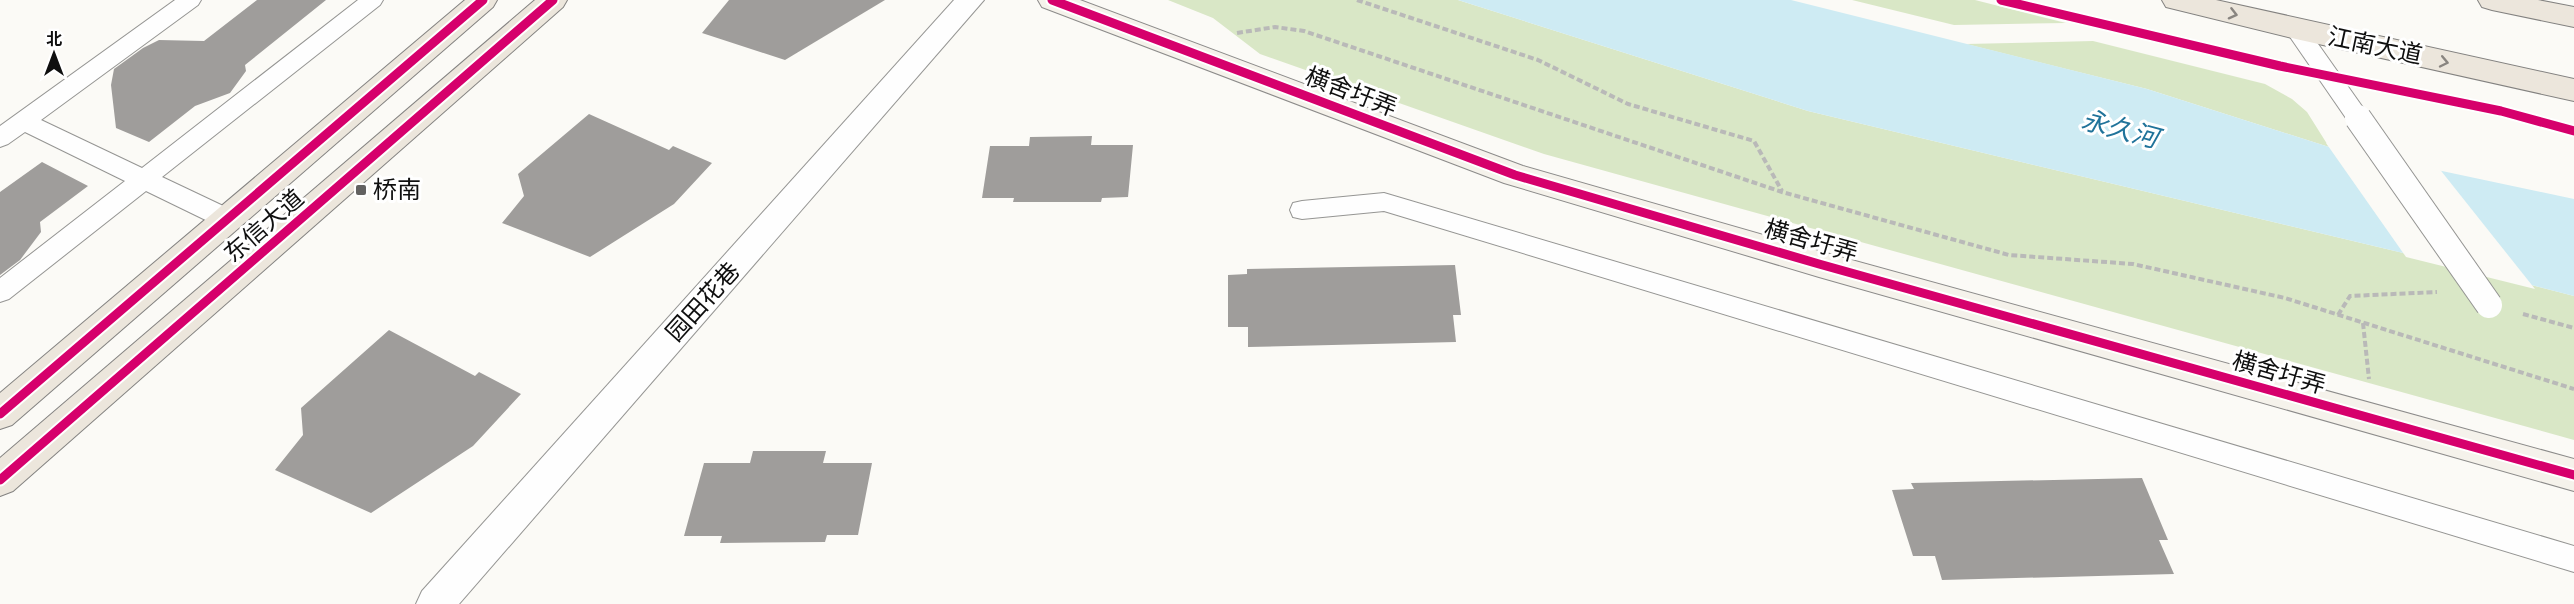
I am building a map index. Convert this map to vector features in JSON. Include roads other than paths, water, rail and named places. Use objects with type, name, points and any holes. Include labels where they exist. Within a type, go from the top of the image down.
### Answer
[{"type":"main road","name":"东信大道","points":[[0,414],[483,0]]},
{"type":"main road","name":"东信大道","points":[[0,480],[553,0]]},
{"type":"main road","name":"江南大道","points":[[2176,0],[2296,29],[2574,90]]},
{"type":"main road","points":[[2492,0],[2574,18]]},
{"type":"street","name":"园田花巷","points":[[435,604],[970,0]]},
{"type":"street","name":"横舍圩弄","points":[[1052,0],[1515,175],[1819,264],[2574,475]]},
{"type":"lane","points":[[0,138],[190,0]]},
{"type":"lane","points":[[0,292],[372,0]]},
{"type":"lane","points":[[2296,29],[2489,305]]},
{"type":"lane","points":[[23,121],[229,220]]},
{"type":"lane","points":[[1302,210],[1384,202],[2574,559]]},
{"type":"water","name":"永久河","points":[[1458,0],[1791,0],[2147,89],[2329,147],[2574,199],[2574,296],[2441,262],[1808,111]]},
{"type":"place","name":"桥南","points":[[361,190]]}]
